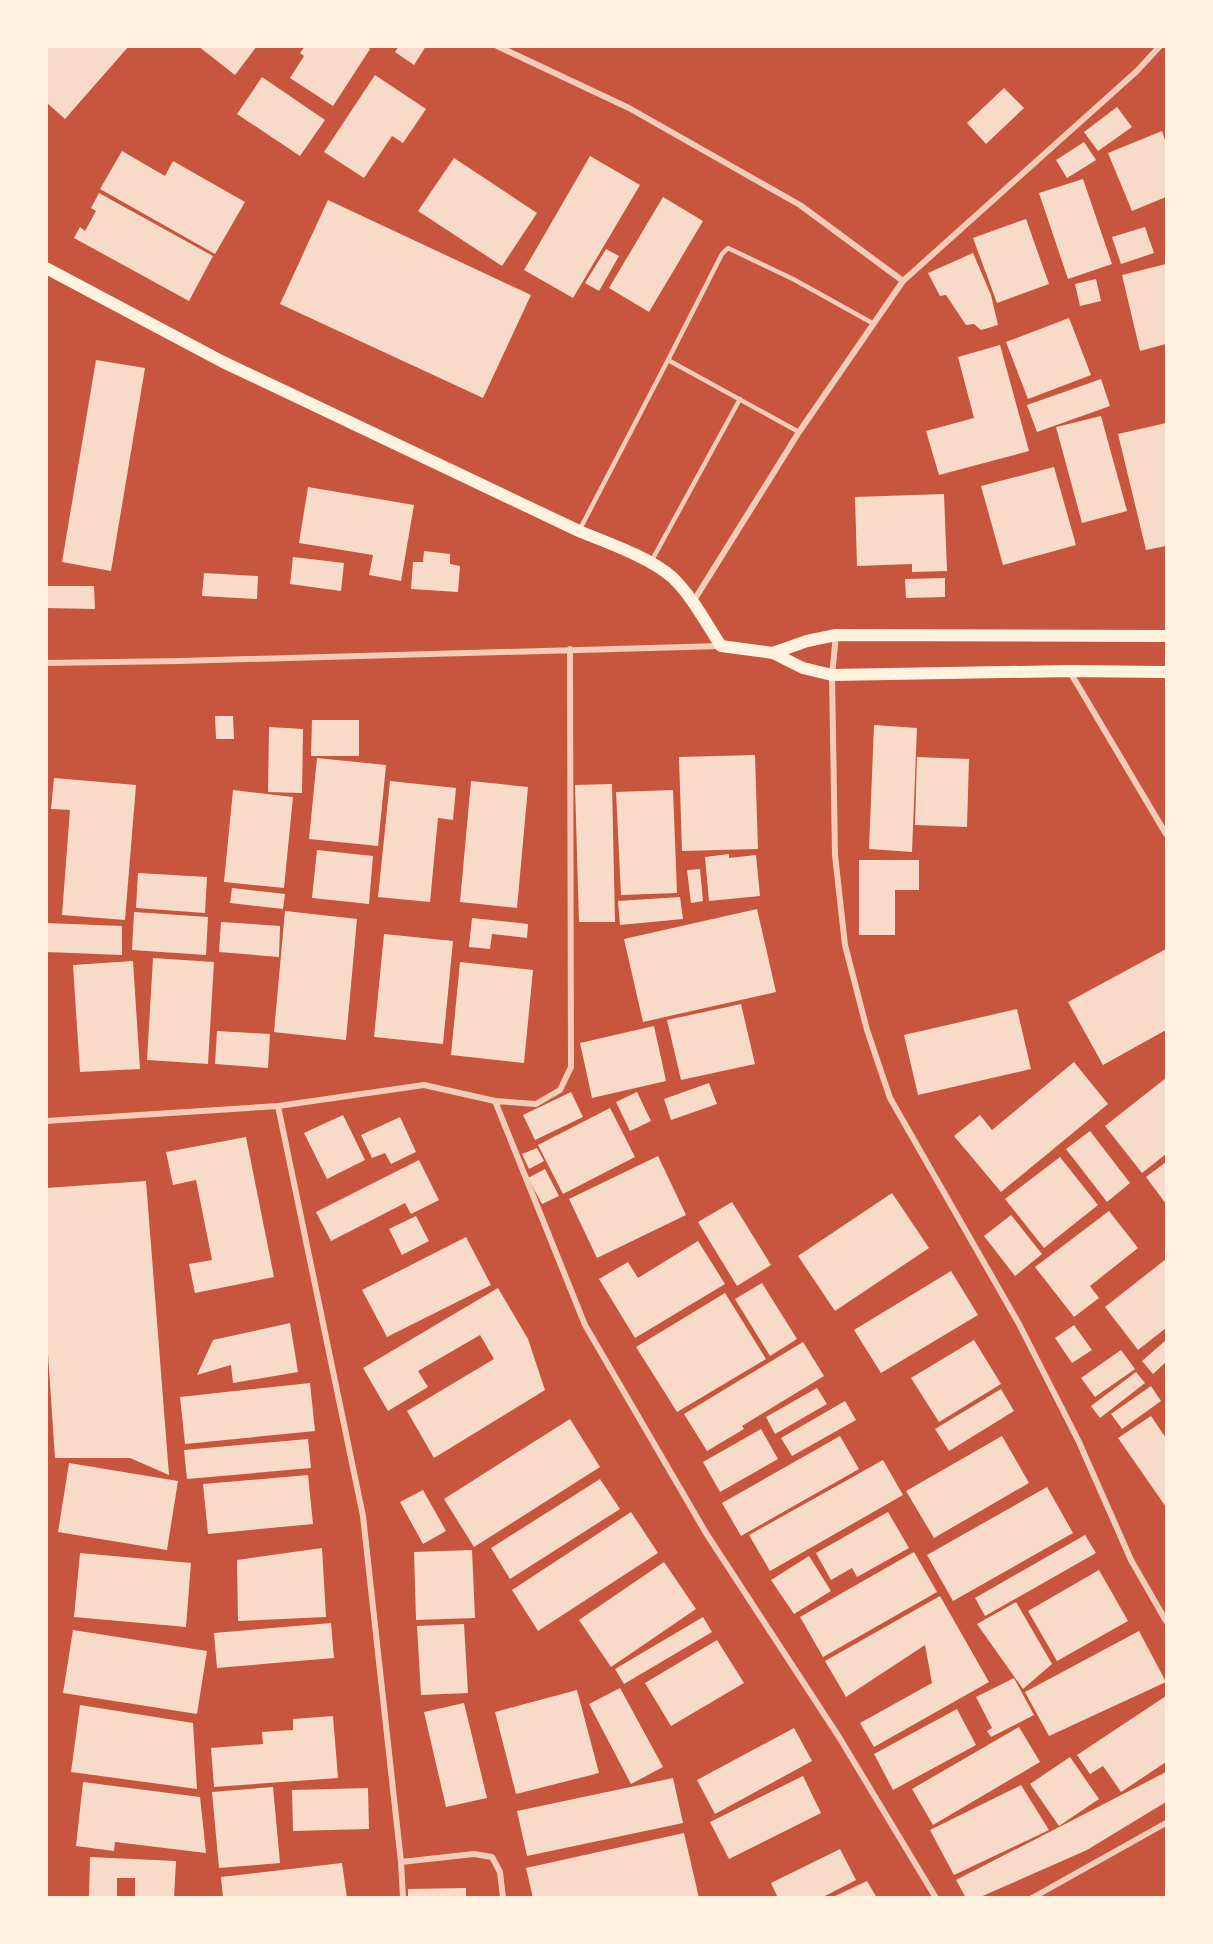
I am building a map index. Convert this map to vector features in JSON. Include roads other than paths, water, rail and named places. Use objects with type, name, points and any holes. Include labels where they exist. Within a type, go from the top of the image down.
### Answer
[{"type":"main road","points":[[46,268],[223,362],[579,531],[634,554],[671,577],[693,602],[721,646],[773,653],[803,668],[832,675],[1070,671],[1167,672]]},
{"type":"main road","points":[[773,653],[807,641],[836,635],[1167,636]]},
{"type":"street","points":[[497,46],[629,108],[800,204],[903,281]]},
{"type":"street","points":[[693,602],[800,432],[903,281],[1137,71],[1160,46]]},
{"type":"street","points":[[836,635],[832,675],[835,855],[845,945],[867,1030],[890,1098],[1019,1324],[1079,1442],[1131,1560],[1167,1621]]},
{"type":"street","points":[[46,663],[721,646]]},
{"type":"street","points":[[46,1121],[278,1106],[424,1085],[495,1101],[536,1104],[560,1090],[572,1067],[570,649]]},
{"type":"street","points":[[1070,671],[1167,834]]},
{"type":"street","points":[[495,1101],[585,1325],[706,1533],[839,1737],[936,1898]]},
{"type":"street","points":[[278,1106],[363,1516],[403,1898]]},
{"type":"street","points":[[1032,1898],[1167,1823]]},
{"type":"street","points":[[401,1862],[474,1854],[492,1857],[500,1872],[503,1898]]},
{"type":"lane","points":[[579,531],[722,254],[728,248],[793,279],[816,294],[874,324]]},
{"type":"lane","points":[[668,360],[800,432]]},
{"type":"lane","points":[[650,564],[740,399]]}]
